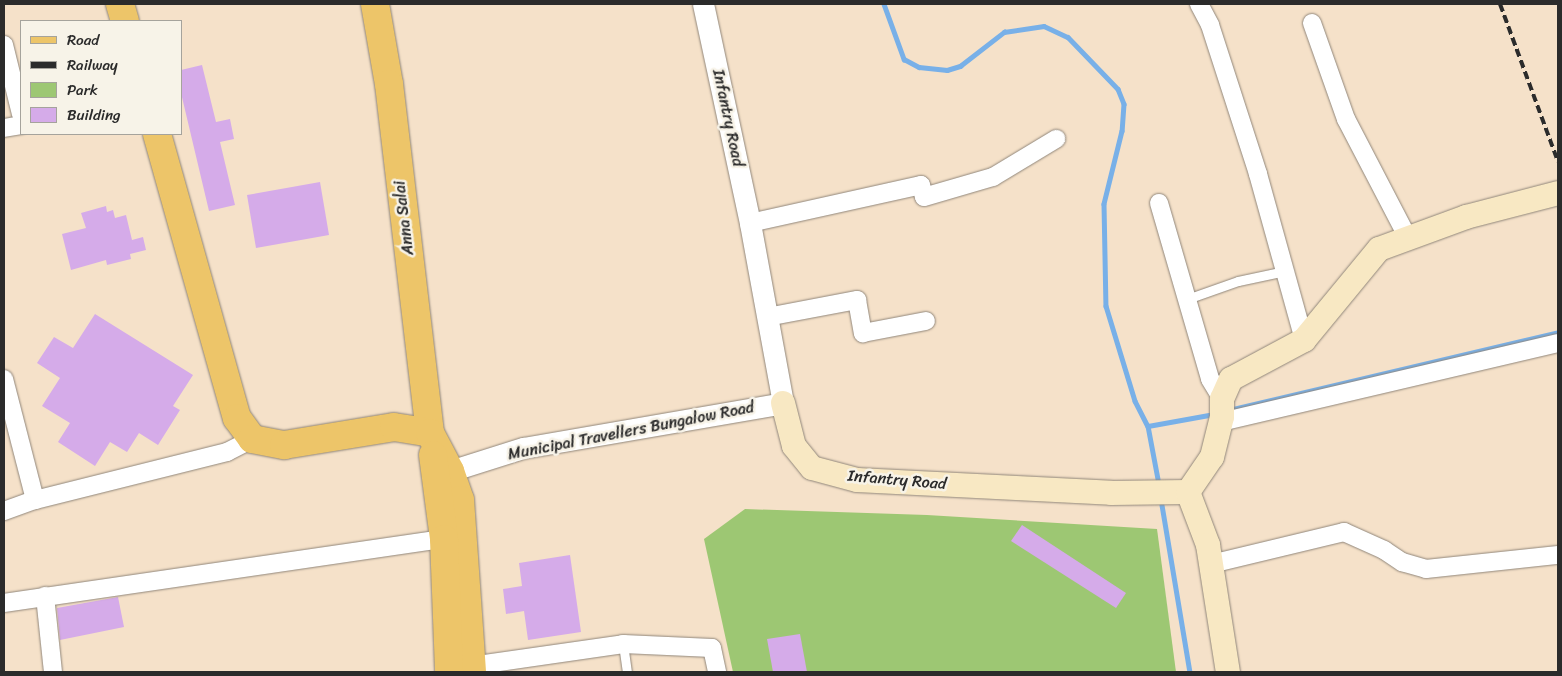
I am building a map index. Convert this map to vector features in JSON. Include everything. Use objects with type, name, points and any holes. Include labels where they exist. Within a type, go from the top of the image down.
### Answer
[{"type":"main road","points":[[120,4],[125,20]]},
{"type":"main road","name":"Anna Salai","points":[[376,4],[389,84],[444,539],[464,670]]},
{"type":"main road","points":[[157,135],[237,418],[252,439],[284,445],[394,427],[430,433]]},
{"type":"main road","points":[[1228,672],[1208,545],[1188,492],[1212,457],[1221,422],[1222,399],[1230,379],[1304,340],[1379,249],[1466,217],[1558,193]]},
{"type":"main road","name":"Infantry Road","points":[[783,403],[794,446],[812,468],[857,480],[1111,493],[1188,492]]},
{"type":"main road","name":"Anna Salai","points":[[430,433],[450,471],[460,500],[464,670]]},
{"type":"street","name":"Infantry Road","points":[[704,4],[750,223],[783,403]]},
{"type":"street","points":[[1199,4],[1210,26],[1258,174],[1304,340]]},
{"type":"street","points":[[1312,23],[1346,120],[1408,238]]},
{"type":"street","points":[[4,46],[20,110]]},
{"type":"street","points":[[4,128],[20,125]]},
{"type":"street","points":[[750,223],[921,185],[924,197],[993,177],[1056,140]]},
{"type":"street","points":[[1159,203],[1210,379],[1222,399]]},
{"type":"street","points":[[767,317],[857,300],[863,333],[926,321]]},
{"type":"street","points":[[1221,422],[1558,343]]},
{"type":"street","points":[[4,379],[35,500]]},
{"type":"street","name":"Municipal Travellers Bungalow Road","points":[[450,471],[523,448],[783,403]]},
{"type":"street","points":[[4,511],[35,500],[226,452],[252,439]]},
{"type":"street","points":[[1211,564],[1344,532],[1384,550],[1402,562],[1426,569],[1558,555]]},
{"type":"street","points":[[4,603],[444,539]]},
{"type":"street","points":[[45,596],[54,672]]},
{"type":"street","points":[[464,670],[623,644],[712,648],[717,672]]},
{"type":"lane","points":[[1187,299],[1238,282],[1285,271]]},
{"type":"lane","points":[[623,644],[627,672]]},
{"type":"green space","points":[[745,509],[927,515],[1157,529],[1176,672],[733,672],[704,539]]},
{"type":"building","points":[[202,65],[216,122],[230,119],[234,139],[220,142],[235,205],[209,211],[182,97],[182,70]]},
{"type":"building","points":[[320,182],[329,235],[256,248],[247,195]]},
{"type":"building","points":[[106,206],[107,212],[113,210],[115,218],[126,215],[132,240],[143,237],[146,250],[130,254],[131,259],[107,265],[106,260],[71,270],[62,234],[86,228],[81,213]]},
{"type":"building","points":[[95,314],[193,375],[173,406],[180,410],[158,445],[139,433],[127,452],[110,442],[95,466],[58,442],[70,423],[42,406],[60,378],[37,363],[54,337],[73,348]]},
{"type":"building","points":[[1022,525],[1126,593],[1116,608],[1011,541]]},
{"type":"building","points":[[570,555],[581,632],[528,640],[524,611],[506,614],[503,589],[522,586],[519,563]]},
{"type":"building","points":[[118,597],[124,627],[60,640],[57,608]]},
{"type":"building","points":[[800,634],[807,672],[773,672],[767,639]]},
{"type":"waterway","points":[[884,4],[904,59],[919,67],[947,70],[960,66],[1004,32],[1044,26],[1068,37],[1118,89],[1124,104],[1122,131],[1104,204],[1106,306],[1135,401],[1148,426],[1214,414]]},
{"type":"waterway","points":[[1229,410],[1558,332]]},
{"type":"waterway","points":[[1148,426],[1158,479]]},
{"type":"waterway","points":[[1162,505],[1190,672]]},
{"type":"railway","points":[[1500,4],[1558,162]]}]
